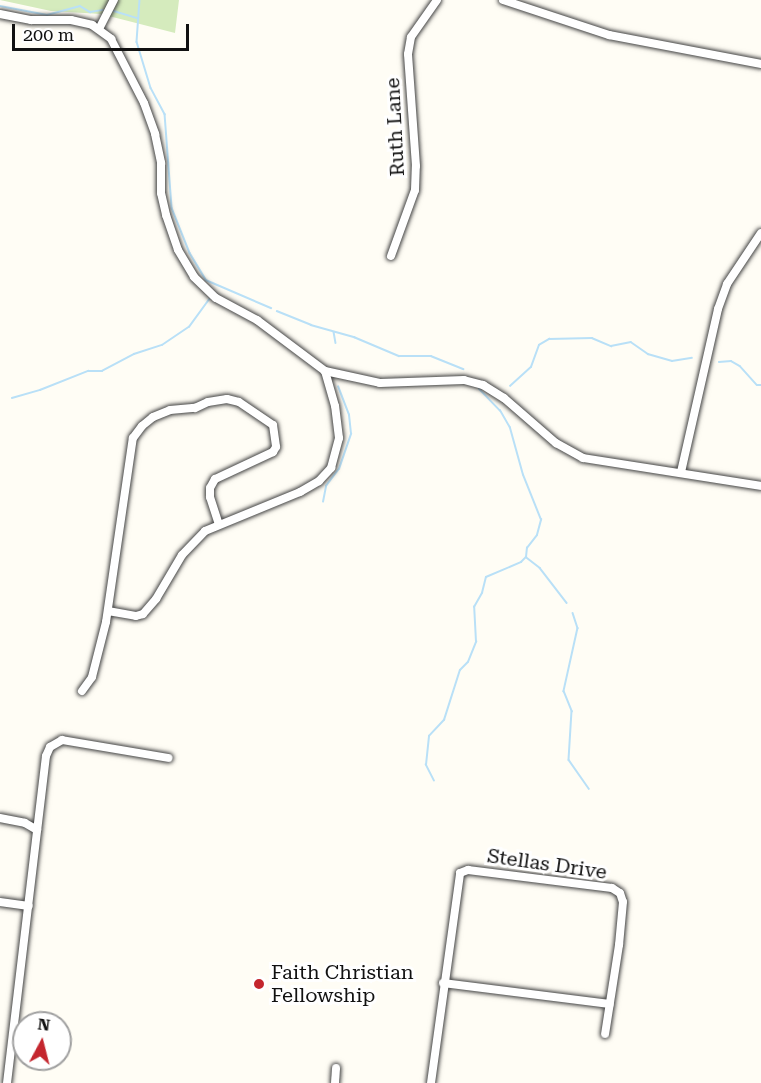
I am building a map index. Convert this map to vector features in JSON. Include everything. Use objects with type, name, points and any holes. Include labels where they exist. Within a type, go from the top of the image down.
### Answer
[{"type":"street","points":[[99,29],[114,0]]},
{"type":"street","name":"Ruth Lane","points":[[391,256],[415,190],[416,166],[408,54],[411,37],[436,0]]},
{"type":"street","points":[[503,0],[609,35],[761,64]]},
{"type":"street","points":[[0,14],[31,20],[71,20],[99,29],[111,39],[144,103],[161,163],[161,193],[166,214],[178,250],[194,277],[216,298],[256,320],[325,371],[380,383],[464,380],[483,385],[499,394],[545,435],[569,452],[601,462],[681,472],[761,486]]},
{"type":"street","points":[[681,472],[718,309],[727,284],[761,234]]},
{"type":"street","points":[[108,611],[136,616],[143,614],[156,599],[172,568],[205,531],[300,492],[319,481],[331,468],[339,438],[339,428],[325,371]]},
{"type":"street","points":[[82,691],[92,677],[108,611],[131,450],[142,426],[153,417],[170,410],[189,409],[208,402],[227,399],[238,402],[273,425],[276,447],[273,452],[215,479],[210,497],[219,524]]},
{"type":"street","points":[[7,1083],[46,756],[56,742],[70,741],[168,758]]},
{"type":"street","points":[[0,818],[25,823],[37,830]]},
{"type":"street","name":"Stellas Drive","points":[[443,983],[460,873],[468,870],[612,888],[620,893],[623,902],[610,1004]]},
{"type":"street","points":[[0,902],[29,906]]},
{"type":"street","points":[[431,1083],[443,983],[610,1004],[605,1034]]},
{"type":"street","points":[[335,1083],[336,1068]]},
{"type":"green space","points":[[0,0],[179,0],[175,33],[101,14],[51,11]]},
{"type":"waterway","points":[[140,0],[137,42],[151,88],[165,114],[172,208],[190,253],[206,280],[271,308]]},
{"type":"waterway","points":[[0,6],[47,15],[80,6],[90,12],[103,10]]},
{"type":"waterway","points":[[114,11],[137,18]]},
{"type":"waterway","points":[[12,398],[40,390],[88,371],[102,371],[134,354],[162,345],[189,327],[209,299]]},
{"type":"waterway","points":[[277,311],[311,325],[354,337],[399,356],[431,356],[463,369]]},
{"type":"waterway","points":[[334,332],[336,343]]},
{"type":"waterway","points":[[510,386],[531,367],[539,345],[549,339],[592,338],[611,346],[631,342],[648,354],[672,361],[692,358]]},
{"type":"waterway","points":[[719,362],[731,361],[740,366],[757,385],[761,385]]},
{"type":"waterway","points":[[323,502],[326,486],[339,469],[351,434],[349,415],[338,387]]},
{"type":"waterway","points":[[434,781],[426,765],[429,736],[444,720],[460,670],[468,662],[476,642],[474,607],[482,593],[486,577],[521,562],[526,557],[527,548],[537,535],[541,520],[523,475],[510,428],[500,411],[479,389]]},
{"type":"waterway","points":[[526,557],[540,568],[567,603]]},
{"type":"waterway","points":[[573,613],[578,628],[564,691],[572,711],[569,760],[589,789]]},
{"type":"place","name":"Faith Christian Fellowship","points":[[259,984]]}]
